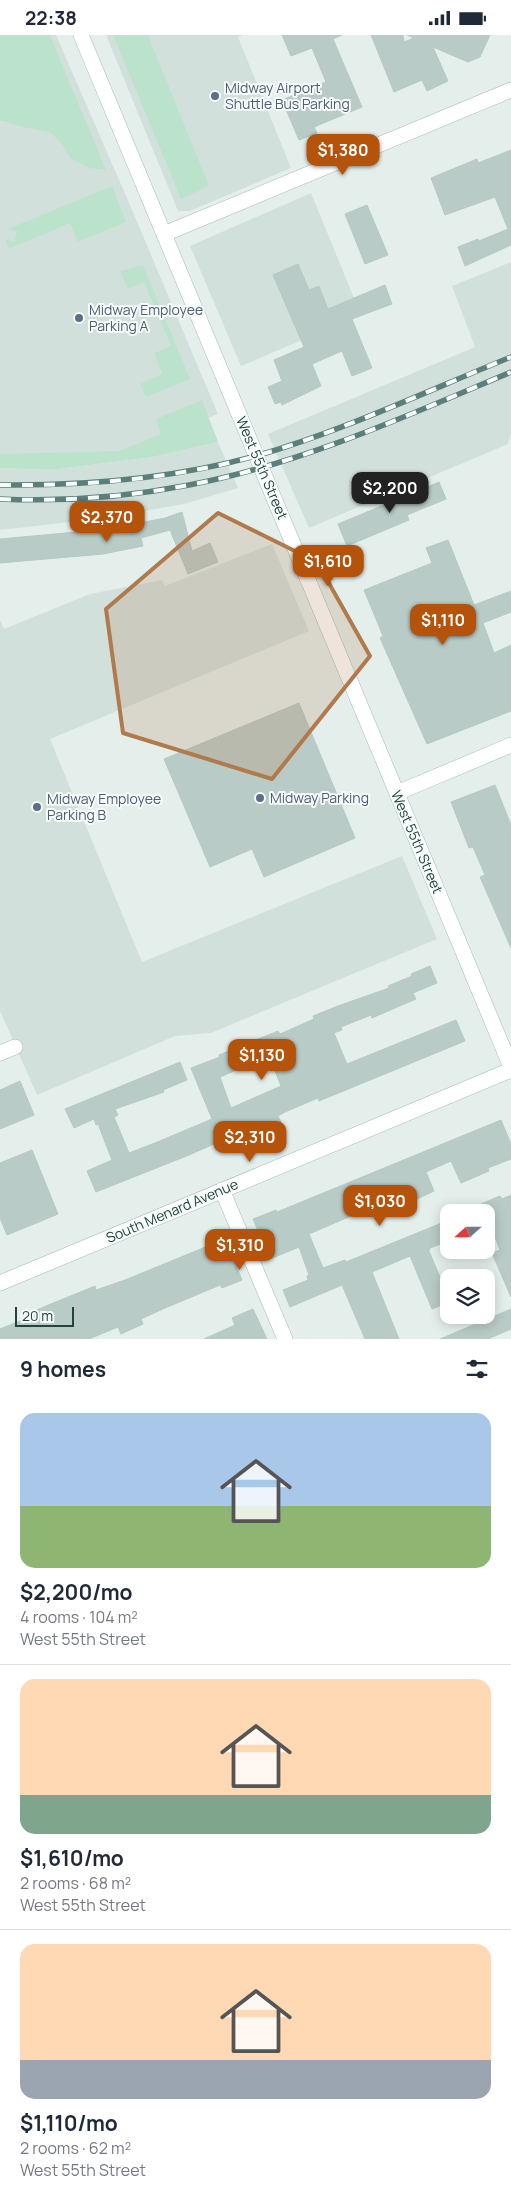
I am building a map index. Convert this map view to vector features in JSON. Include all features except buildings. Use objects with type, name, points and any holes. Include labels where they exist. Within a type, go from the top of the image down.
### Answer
[{"type":"street","name":"West 55th Street","points":[[81,35],[511,1069]]},
{"type":"street","points":[[164,234],[511,90]]},
{"type":"street","points":[[397,793],[511,745]]},
{"type":"street","points":[[0,1053],[15,1047]]},
{"type":"street","name":"South Menard Avenue","points":[[0,1283],[511,1069]]},
{"type":"street","points":[[222,1190],[285,1339]]},
{"type":"highlighted area","points":[[218,513],[317,562],[370,656],[272,779],[123,733],[106,609]]},
{"type":"shaded area","points":[[0,35],[56,35],[218,414],[112,456],[0,459]]},
{"type":"shaded area","points":[[106,35],[243,35],[238,37],[291,168],[190,211],[178,211]]},
{"type":"shaded area","points":[[311,193],[361,315],[241,366],[190,246]]},
{"type":"shaded area","points":[[511,262],[511,433],[508,444],[309,528],[268,434],[475,347],[452,286]]},
{"type":"shaded area","points":[[218,442],[238,488],[184,504],[104,518],[0,530],[0,468],[51,470],[153,457]]},
{"type":"shaded area","name":"Midway Employee Parking B","points":[[272,544],[309,631],[50,739],[142,962],[402,856],[437,939],[211,1033],[175,1036],[37,1095],[0,1011],[0,620],[4,629],[90,594],[162,580],[165,586]]},
{"type":"green space","points":[[0,35],[50,35],[106,170],[89,168],[70,158],[62,144],[50,132],[0,121]]},
{"type":"green space","points":[[113,35],[148,35],[209,186],[181,199]]},
{"type":"green space","points":[[112,186],[126,222],[78,242],[70,223],[9,249],[5,239],[14,242],[17,232],[8,229]]},
{"type":"green space","points":[[143,265],[190,379],[146,397],[140,384],[162,374],[154,353],[171,346],[144,282],[128,289],[120,271]]},
{"type":"green space","points":[[202,400],[218,442],[153,457],[51,470],[0,468],[0,454],[119,451],[161,434],[156,419]]},
{"type":"railway","points":[[0,485],[65,484],[161,476],[256,456],[353,423],[511,357]]},
{"type":"railway","points":[[0,499],[47,500],[119,495],[166,489],[231,476],[272,465],[353,437],[511,372]]},
{"type":"place","name":"Midway Airport Shuttle Bus Parking","points":[[215,96]]},
{"type":"place","name":"Midway Employee Parking A","points":[[79,318]]},
{"type":"place","name":"Midway Parking","points":[[260,798]]},
{"type":"place","name":"Midway Employee Parking B","points":[[37,807]]}]
